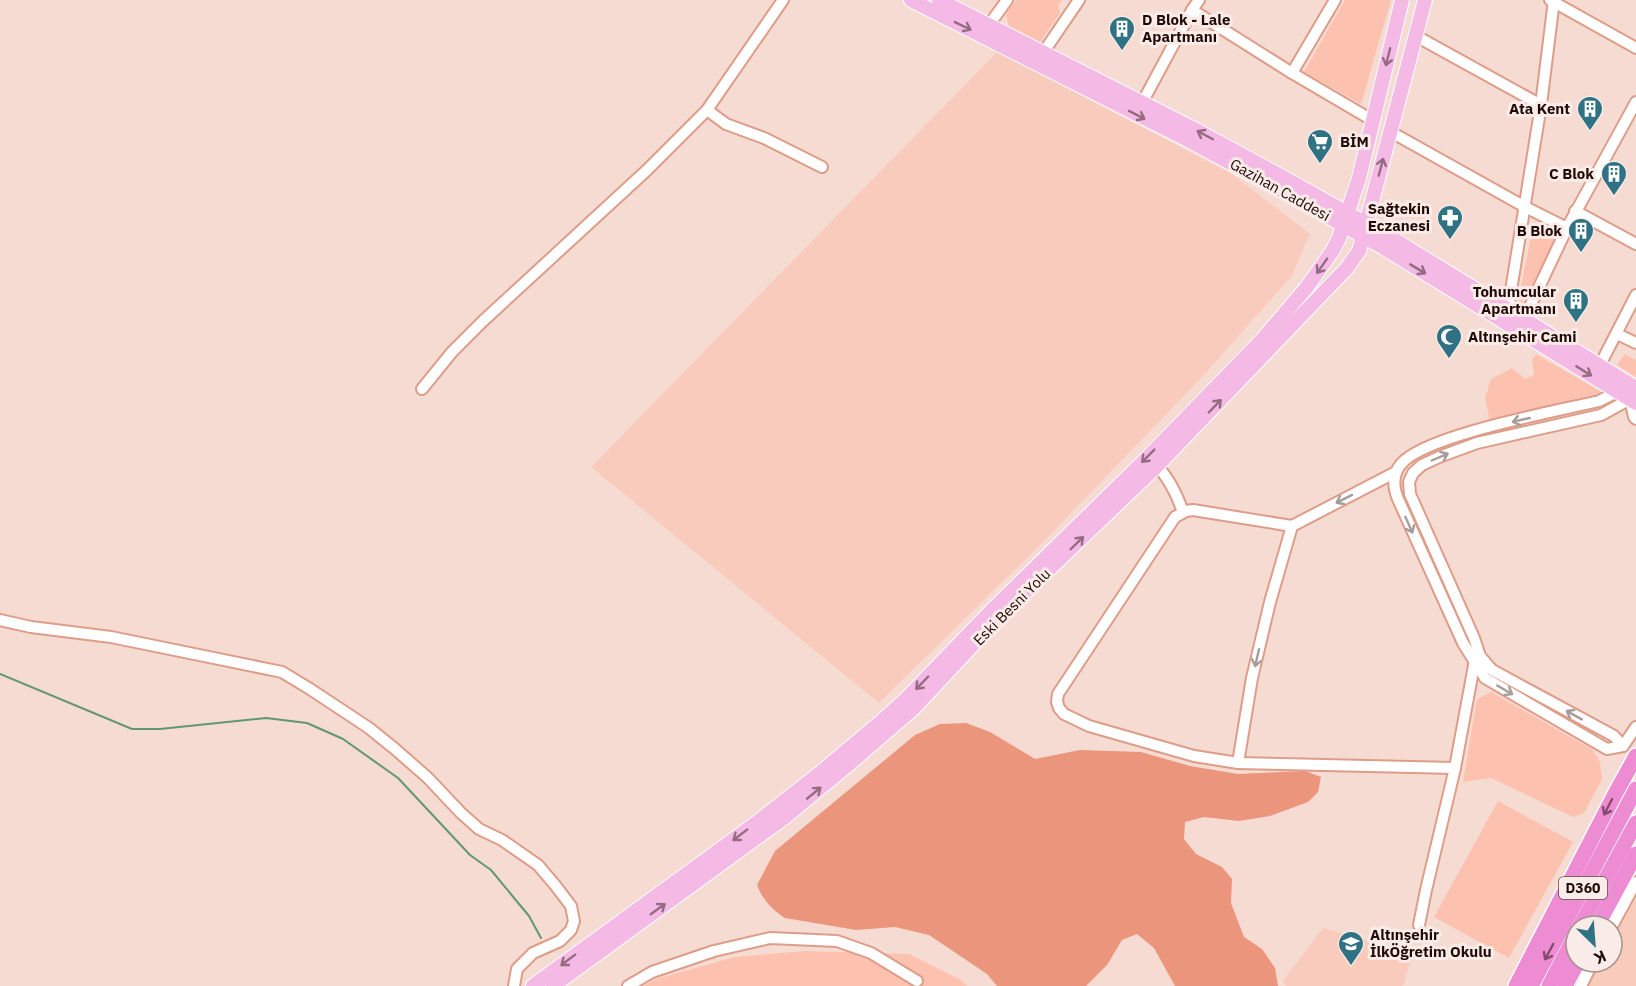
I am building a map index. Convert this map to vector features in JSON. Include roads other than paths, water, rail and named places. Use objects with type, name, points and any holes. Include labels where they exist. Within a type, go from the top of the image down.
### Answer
[{"type":"highway","points":[[1516,986],[1636,756]]},
{"type":"highway","name":"D360","points":[[1531,986],[1636,789]]},
{"type":"highway","name":"D360","points":[[1587,914],[1636,823]]},
{"type":"highway","points":[[1604,914],[1636,854]]},
{"type":"highway","points":[[1550,986],[1564,958]]},
{"type":"main road","name":"Gazihan Caddesi","points":[[911,0],[1365,230],[1508,309],[1600,365],[1634,397]]},
{"type":"main road","name":"Gazihan Caddesi","points":[[939,0],[1241,154],[1346,220]]},
{"type":"main road","name":"Eski Besni Yolu","points":[[607,939],[842,755],[904,701],[1261,341],[1307,287],[1333,250],[1346,220],[1359,178],[1402,0]]},
{"type":"main road","name":"Eski Besni Yolu","points":[[607,939],[762,834],[913,710],[997,619],[1157,466],[1347,268],[1359,251],[1425,0]]},
{"type":"main road","name":"Gazihan Caddesi","points":[[1365,230],[1384,248],[1617,392],[1634,397]]},
{"type":"main road","points":[[1347,268],[1365,255],[1384,248]]},
{"type":"main road","points":[[533,986],[607,939]]},
{"type":"main road","points":[[553,986],[607,939]]},
{"type":"street","points":[[422,389],[452,352],[483,321],[647,170],[706,110],[783,0]]},
{"type":"street","points":[[989,25],[1007,0]]},
{"type":"street","points":[[1043,53],[1079,0]]},
{"type":"street","points":[[1142,103],[1199,0]]},
{"type":"street","points":[[1292,73],[1335,0]]},
{"type":"street","points":[[1508,309],[1541,105],[1552,1],[1636,48]]},
{"type":"street","points":[[1192,10],[1372,120]]},
{"type":"street","points":[[1416,36],[1541,105]]},
{"type":"street","points":[[1524,319],[1575,211],[1636,102]]},
{"type":"street","points":[[706,110],[726,124],[764,138],[822,167]]},
{"type":"street","points":[[1391,132],[1567,228]]},
{"type":"street","points":[[1575,211],[1636,244]]},
{"type":"street","points":[[1600,365],[1636,295]]},
{"type":"street","points":[[1617,334],[1636,344]]},
{"type":"street","points":[[1617,392],[1599,401],[1472,431],[1433,445],[1415,453],[1402,463],[1396,472],[1393,484],[1463,643],[1477,658],[1492,670],[1614,736],[1623,746],[1636,727]]},
{"type":"street","points":[[1419,925],[1455,768],[1477,658],[1474,638],[1410,494],[1409,482],[1413,473],[1422,465],[1439,457],[1477,443],[1601,415],[1634,397],[1634,417],[1636,419]]},
{"type":"street","points":[[1157,466],[1166,475],[1184,512]]},
{"type":"street","points":[[1396,472],[1292,526],[1193,510],[1175,517],[1058,694],[1057,702],[1064,714],[1089,726],[1194,756],[1238,763],[1455,768]]},
{"type":"street","points":[[1238,763],[1252,678],[1270,602],[1292,526]]},
{"type":"street","points":[[0,620],[31,627],[111,637],[282,672],[369,728],[428,778],[479,829],[502,840],[538,865],[571,906],[574,921],[570,930],[560,941],[533,953],[517,969],[514,986]]},
{"type":"street","points":[[1619,914],[1636,882]]},
{"type":"street","points":[[628,986],[652,972],[714,951],[770,938],[837,941],[871,953],[917,981]]},
{"type":"waterway","points":[[0,674],[132,729],[160,729],[266,718],[307,723],[343,739],[398,778],[470,855],[491,870],[529,916],[541,938]]},
{"type":"place","name":"D Blok - Lale Apartmanı","points":[[1122,52]]},
{"type":"place","name":"Ata Kent","points":[[1590,132]]},
{"type":"place","name":"BİM","points":[[1320,165]]},
{"type":"place","name":"C Blok","points":[[1614,197]]},
{"type":"place","name":"Sağtekin Eczanesi","points":[[1450,241]]},
{"type":"place","name":"B Blok","points":[[1581,254]]},
{"type":"place","name":"Tohumcular Apartmanı","points":[[1576,324]]},
{"type":"place","name":"Altınşehir Cami","points":[[1449,360]]},
{"type":"place","name":"Altınşehir İlkÖğretim Okulu","points":[[1351,967]]}]
